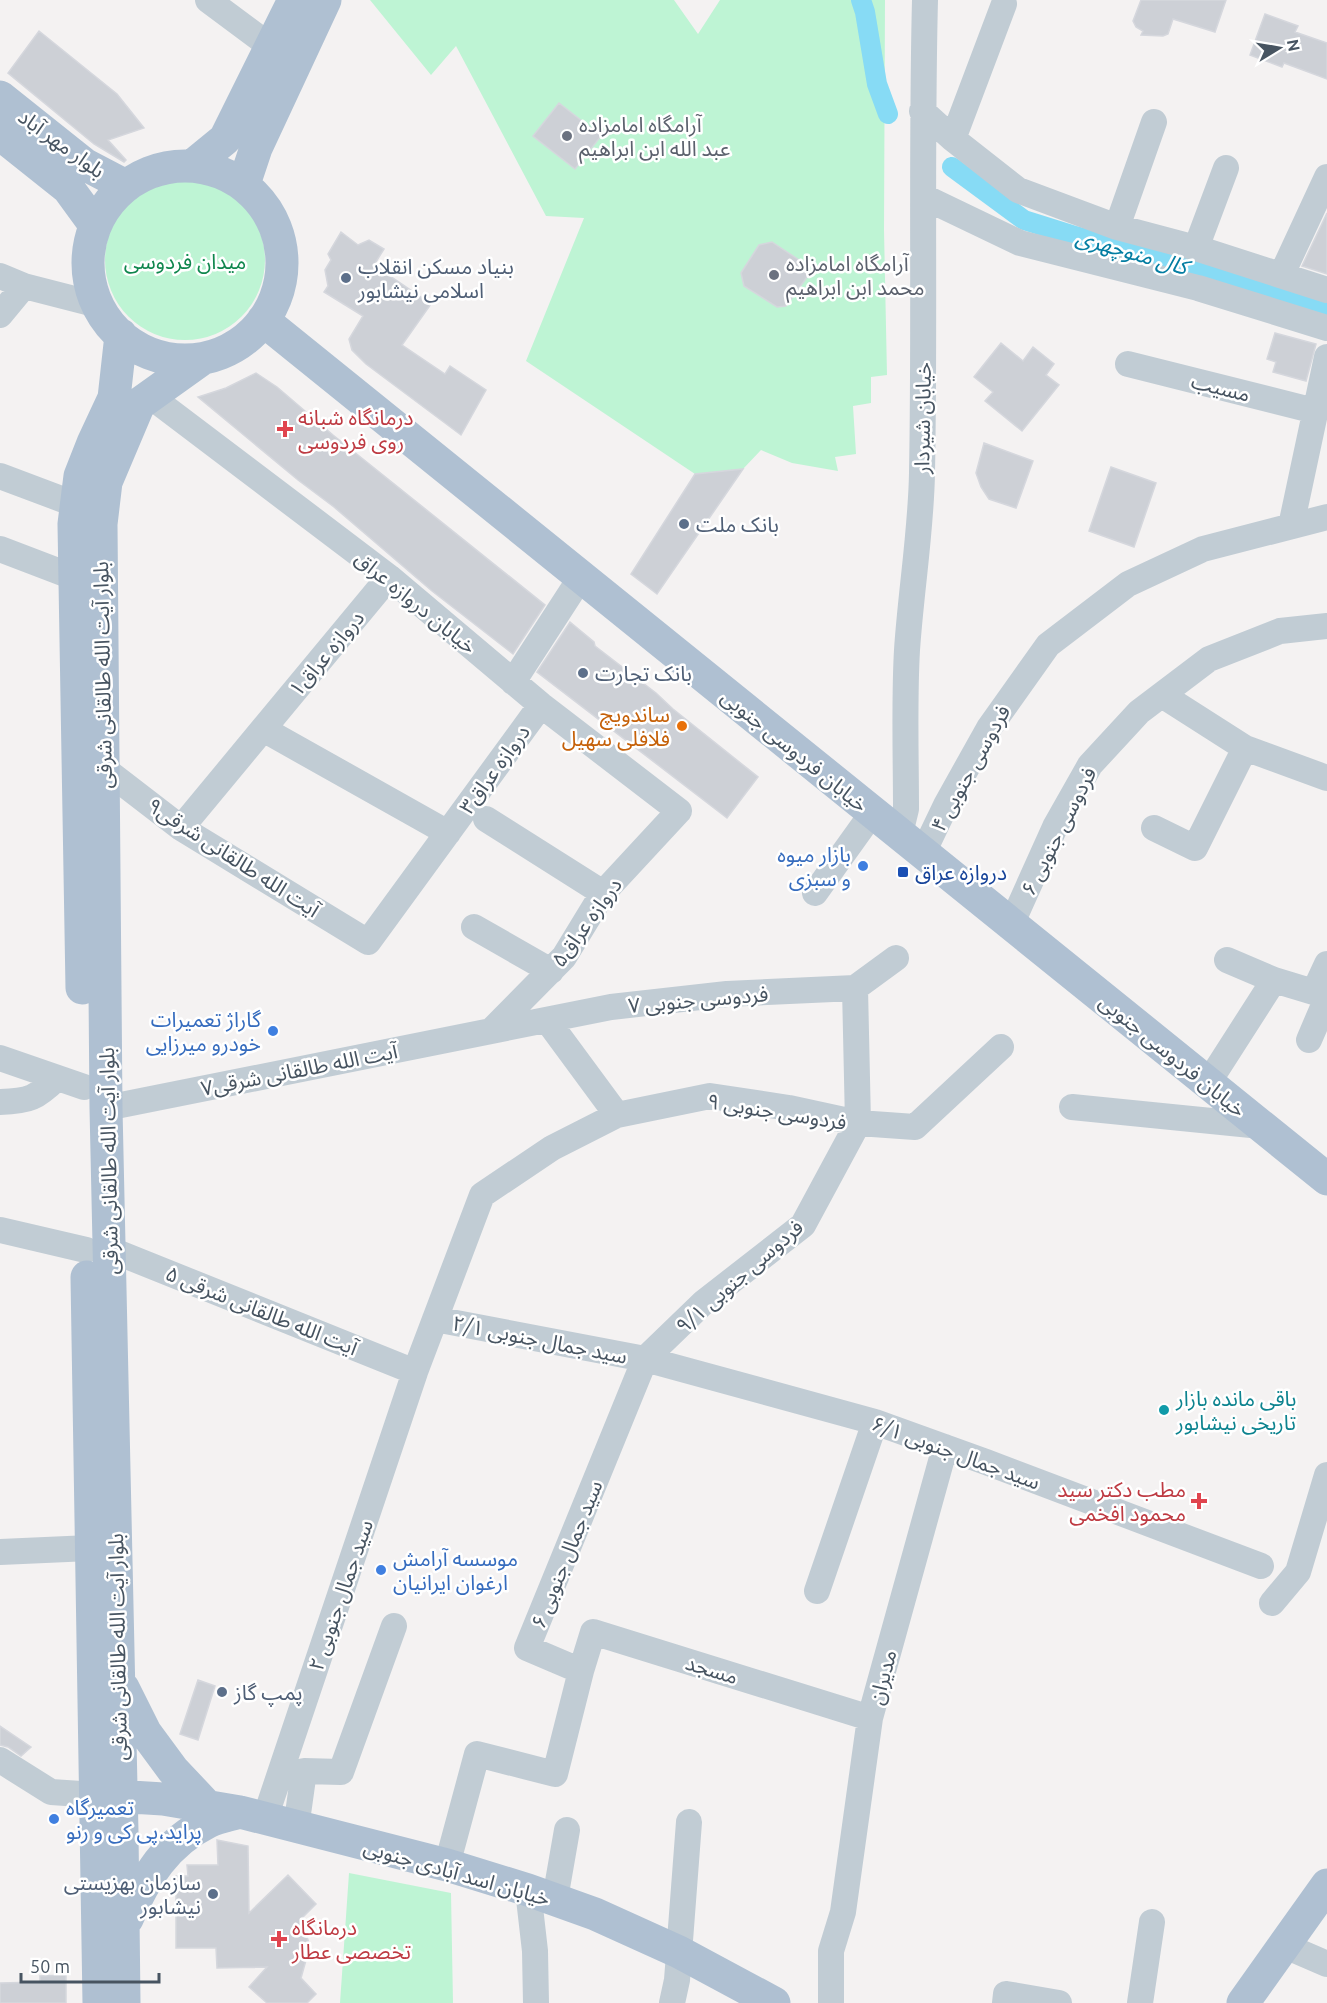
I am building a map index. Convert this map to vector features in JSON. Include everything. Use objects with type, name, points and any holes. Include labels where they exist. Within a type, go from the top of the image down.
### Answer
[{"type":"main road","points":[[192,166],[225,139],[294,0]]},
{"type":"main road","points":[[244,184],[258,143],[325,0]]},
{"type":"main road","name":"بلوار مهر آباد","points":[[0,97],[84,164],[126,186]]},
{"type":"main road","name":"بلوار مهر آباد","points":[[0,134],[68,188],[95,225]]},
{"type":"main road","points":[[192,166],[219,171],[244,184],[261,202],[274,224],[281,248],[282,274],[275,298],[263,320],[246,338],[226,351],[202,358],[180,360],[159,356],[138,348],[108,321],[98,305],[89,279],[89,251],[95,225],[108,203],[126,186],[146,174],[168,167],[192,166]]},
{"type":"main road","name":"خیابان فردوسی جنوبی","points":[[263,320],[1327,1179]]},
{"type":"main road","name":"بلوار آیت الله طالقانی شرقی","points":[[99,2003],[108,1796],[118,1677],[98,1250],[82,1091],[74,524],[80,476],[114,398],[121,335]]},
{"type":"main road","name":"بلوار آیت الله طالقانی شرقی","points":[[82,1091],[103,768],[101,524],[104,492],[106,482],[139,404],[202,358]]},
{"type":"main road","name":"بلوار آیت الله طالقانی شرقی","points":[[98,1250],[90,1548],[108,1796],[123,1930],[124,2003]]},
{"type":"main road","points":[[118,1677],[145,1732],[173,1770],[206,1805]]},
{"type":"main road","name":"خیابان اسد آبادی جنوبی","points":[[108,1796],[163,1799],[252,1815],[447,1866],[541,1895],[594,1914],[679,1952],[774,2003]]},
{"type":"main road","points":[[123,1930],[149,1873],[166,1852],[183,1837],[210,1821],[252,1815]]},
{"type":"main road","points":[[1243,2003],[1327,1885]]},
{"type":"street","points":[[208,0],[271,47]]},
{"type":"street","name":"خیابان شیردار","points":[[911,844],[906,809],[907,650],[919,536],[922,474],[924,197],[922,111],[925,0]]},
{"type":"street","points":[[953,139],[1004,4]]},
{"type":"street","points":[[922,111],[953,139],[1018,190],[1117,227],[1196,248],[1327,290]]},
{"type":"street","points":[[1117,227],[1154,122]]},
{"type":"street","points":[[1196,248],[1226,168]]},
{"type":"street","points":[[1282,274],[1327,177]]},
{"type":"street","points":[[924,197],[1020,243],[1198,288],[1327,328]]},
{"type":"street","points":[[0,276],[24,285],[98,305]]},
{"type":"street","points":[[0,315],[24,285]]},
{"type":"street","points":[[1291,526],[1327,357]]},
{"type":"street","name":"مسیب","points":[[1128,364],[1315,411]]},
{"type":"street","name":"خیابان دروازه عراق","points":[[150,396],[388,577],[541,705],[679,811]]},
{"type":"street","points":[[0,476],[77,505]]},
{"type":"street","name":"فردوسی جنوبی ۴","points":[[911,844],[946,806],[989,728],[1048,645],[1128,584],[1203,549],[1327,517]]},
{"type":"street","points":[[0,549],[76,578]]},
{"type":"street","name":"دروازه عراق۱","points":[[181,828],[388,577]]},
{"type":"street","points":[[513,682],[581,578]]},
{"type":"street","name":"فردوسی جنوبی ۶","points":[[1011,924],[1055,827],[1090,765],[1139,712],[1209,659],[1281,632],[1327,626]]},
{"type":"street","points":[[1162,695],[1245,748],[1327,778]]},
{"type":"street","name":"دروازه عراق۳","points":[[368,942],[541,705]]},
{"type":"street","points":[[263,729],[448,833]]},
{"type":"street","points":[[1154,828],[1195,848],[1245,748]]},
{"type":"street","name":"آیت الله طالقانی شرقی۹","points":[[103,768],[181,828],[368,942]]},
{"type":"street","name":"دروازه عراق۵","points":[[492,1030],[564,957],[603,893],[679,811]]},
{"type":"street","points":[[815,893],[873,812]]},
{"type":"street","points":[[486,819],[603,893]]},
{"type":"street","points":[[474,927],[550,971]]},
{"type":"street","points":[[858,1123],[855,988],[896,958]]},
{"type":"street","points":[[1227,960],[1274,980],[1323,995]]},
{"type":"street","points":[[1309,1040],[1323,995],[1327,964]]},
{"type":"street","points":[[1208,1083],[1274,980]]},
{"type":"street","name":"فردوسی جنوبی ۷","points":[[492,1030],[611,1007],[727,994],[855,988]]},
{"type":"street","points":[[547,1020],[617,1115]]},
{"type":"street","name":"آیت الله طالقانی شرقی۷","points":[[82,1091],[492,1030]]},
{"type":"street","name":"فردوسی جنوبی ۹","points":[[415,1372],[482,1195],[552,1148],[617,1115],[710,1096],[789,1108],[858,1123],[915,1127],[1002,1047]]},
{"type":"street","points":[[0,1058],[82,1091]]},
{"type":"street","points":[[0,1102],[82,1091]]},
{"type":"street","points":[[1072,1107],[1262,1126]]},
{"type":"street","name":"فردوسی جنوبی ۹/۱","points":[[645,1359],[703,1303],[803,1225],[858,1123]]},
{"type":"street","name":"آیت الله طالقانی شرقی ۵","points":[[0,1230],[98,1250],[415,1372]]},
{"type":"street","name":"سید جمال جنوبی ۲/۱","points":[[435,1319],[645,1359]]},
{"type":"street","name":"سید جمال جنوبی ۶/۱","points":[[645,1359],[875,1422],[1261,1566]]},
{"type":"street","name":"سید جمال جنوبی ۶","points":[[581,1671],[527,1648],[645,1359]]},
{"type":"street","name":"سید جمال جنوبی ۲","points":[[252,1815],[415,1372]]},
{"type":"street","points":[[817,1592],[875,1422]]},
{"type":"street","name":"مدیران","points":[[831,2003],[831,1951],[843,1912],[870,1718],[945,1447]]},
{"type":"street","points":[[1272,1603],[1298,1572],[1327,1475]]},
{"type":"street","points":[[0,1552],[90,1548]]},
{"type":"street","points":[[296,1828],[304,1771],[341,1772],[394,1626]]},
{"type":"street","name":"مسجد","points":[[581,1671],[593,1632],[870,1718]]},
{"type":"street","points":[[447,1866],[477,1754],[555,1774],[581,1671]]},
{"type":"street","points":[[0,1760],[51,1792],[108,1796]]},
{"type":"street","points":[[672,2003],[679,1952],[689,1822]]},
{"type":"street","points":[[536,2003],[535,1951],[541,1895],[567,1830]]},
{"type":"street","points":[[1140,2003],[1152,1922]]},
{"type":"street","points":[[1283,1946],[1327,1964]]},
{"type":"street","points":[[1005,2003],[1006,1994],[1059,2003]]},
{"type":"green space","points":[[370,0],[674,0],[698,34],[720,0],[885,0],[884,230],[887,375],[871,377],[871,403],[853,406],[856,454],[835,457],[838,471],[792,463],[761,450],[743,469],[695,474],[526,361],[584,218],[546,216],[456,46],[431,75]]},
{"type":"green space","name":"میدان فردوسی","points":[[185,180],[216,186],[241,204],[259,229],[265,260],[259,291],[241,316],[216,334],[185,340],[154,334],[129,316],[111,291],[105,260],[111,229],[129,204],[154,186]]},
{"type":"green space","points":[[349,1873],[451,1893],[453,2003],[340,2003]]},
{"type":"building","points":[[1141,0],[1226,0],[1215,32],[1173,19],[1168,34],[1163,36],[1141,35],[1143,31],[1136,27],[1133,21]]},
{"type":"building","points":[[1265,14],[1298,26],[1295,32],[1327,43],[1327,79],[1284,63],[1282,67],[1250,55]]},
{"type":"building","points":[[39,31],[117,94],[144,128],[108,140],[126,160],[124,162],[94,144],[8,73]]},
{"type":"building","name":"آرامگاه امامزاده عبد الله ابن ابراهیم","points":[[559,103],[601,136],[575,169],[533,136]]},
{"type":"building","points":[[1327,213],[1327,274],[1302,266]]},
{"type":"building","points":[[341,232],[358,245],[369,240],[384,249],[374,265],[431,304],[402,345],[445,374],[450,366],[486,390],[461,435],[366,364],[352,350],[349,339],[363,316],[324,292],[328,286],[325,270],[331,260],[328,254]]},
{"type":"building","name":"آرامگاه امامزاده محمد ابن ابراهیم","points":[[772,242],[805,264],[807,277],[786,306],[777,307],[744,286],[741,273],[759,245]]},
{"type":"building","points":[[1275,333],[1316,344],[1306,381],[1273,372],[1276,362],[1267,359]]},
{"type":"building","points":[[1001,343],[1023,361],[1033,347],[1054,364],[1046,375],[1059,385],[1022,431],[985,401],[993,392],[974,377]]},
{"type":"building","points":[[256,373],[277,387],[333,435],[545,605],[513,654],[432,591],[334,507],[198,397],[226,388]]},
{"type":"building","points":[[984,443],[1033,461],[1016,508],[989,499],[981,487],[976,473]]},
{"type":"building","points":[[1111,467],[1156,483],[1134,547],[1089,531]]},
{"type":"building","name":"بانک ملت","points":[[743,469],[657,594],[631,574],[695,474]]},
{"type":"building","points":[[570,622],[594,642],[595,646],[758,777],[727,818],[537,672]]},
{"type":"building","points":[[198,1680],[215,1686],[198,1740],[180,1734]]},
{"type":"building","points":[[0,1726],[31,1747],[21,1756],[8,1747],[0,1745]]},
{"type":"building","points":[[217,1840],[248,1846],[249,1913],[288,1875],[316,1904],[301,1919],[310,1946],[301,1978],[316,1994],[307,2003],[267,2003],[249,1987],[267,1967],[217,1968],[216,1948],[176,1948],[176,1876],[188,1876],[187,1865],[218,1865]]},
{"type":"building","points":[[66,1975],[66,2003],[0,2003],[0,1983],[40,1982],[40,1976]]},
{"type":"waterway","points":[[861,0],[877,84],[888,114]]},
{"type":"waterway","name":"کال منوچهری","points":[[952,167],[1024,220],[1215,273],[1327,308]]},
{"type":"place","name":"آرامگاه امامزاده عبد الله ابن ابراهیم","points":[[567,136]]},
{"type":"place","name":"آرامگاه امامزاده محمد ابن ابراهیم","points":[[774,275]]},
{"type":"place","name":"بنیاد مسکن انقلاب اسلامی نیشابور","points":[[346,278]]},
{"type":"place","name":"درمانگاه شبانه روی فردوسی","points":[[285,429]]},
{"type":"place","name":"بانک ملت","points":[[684,524]]},
{"type":"place","name":"بانک تجارت","points":[[583,673]]},
{"type":"place","name":"ساندویچ فلافلی سهیل","points":[[682,726]]},
{"type":"place","name":"بازار میوه و سبزی","points":[[863,866]]},
{"type":"place","name":"دروازه عراق","points":[[903,872]]},
{"type":"place","name":"گاراژ تعمیرات خودرو میرزایی","points":[[273,1031]]},
{"type":"place","name":"باقی مانده بازار تاریخی نیشابور","points":[[1164,1410]]},
{"type":"place","name":"مطب دکتر سید محمود افخمی","points":[[1199,1501]]},
{"type":"place","name":"موسسه آرامش ارغوان ایرانیان","points":[[381,1570]]},
{"type":"place","name":"پمپ گاز","points":[[222,1692]]},
{"type":"place","name":"تعمیرگاه پراید،پی کی و رنو","points":[[54,1819]]},
{"type":"place","name":"سازمان بهزیستی نیشابور","points":[[213,1894]]},
{"type":"place","name":"درمانگاه تخصصی عطار","points":[[279,1939]]}]
